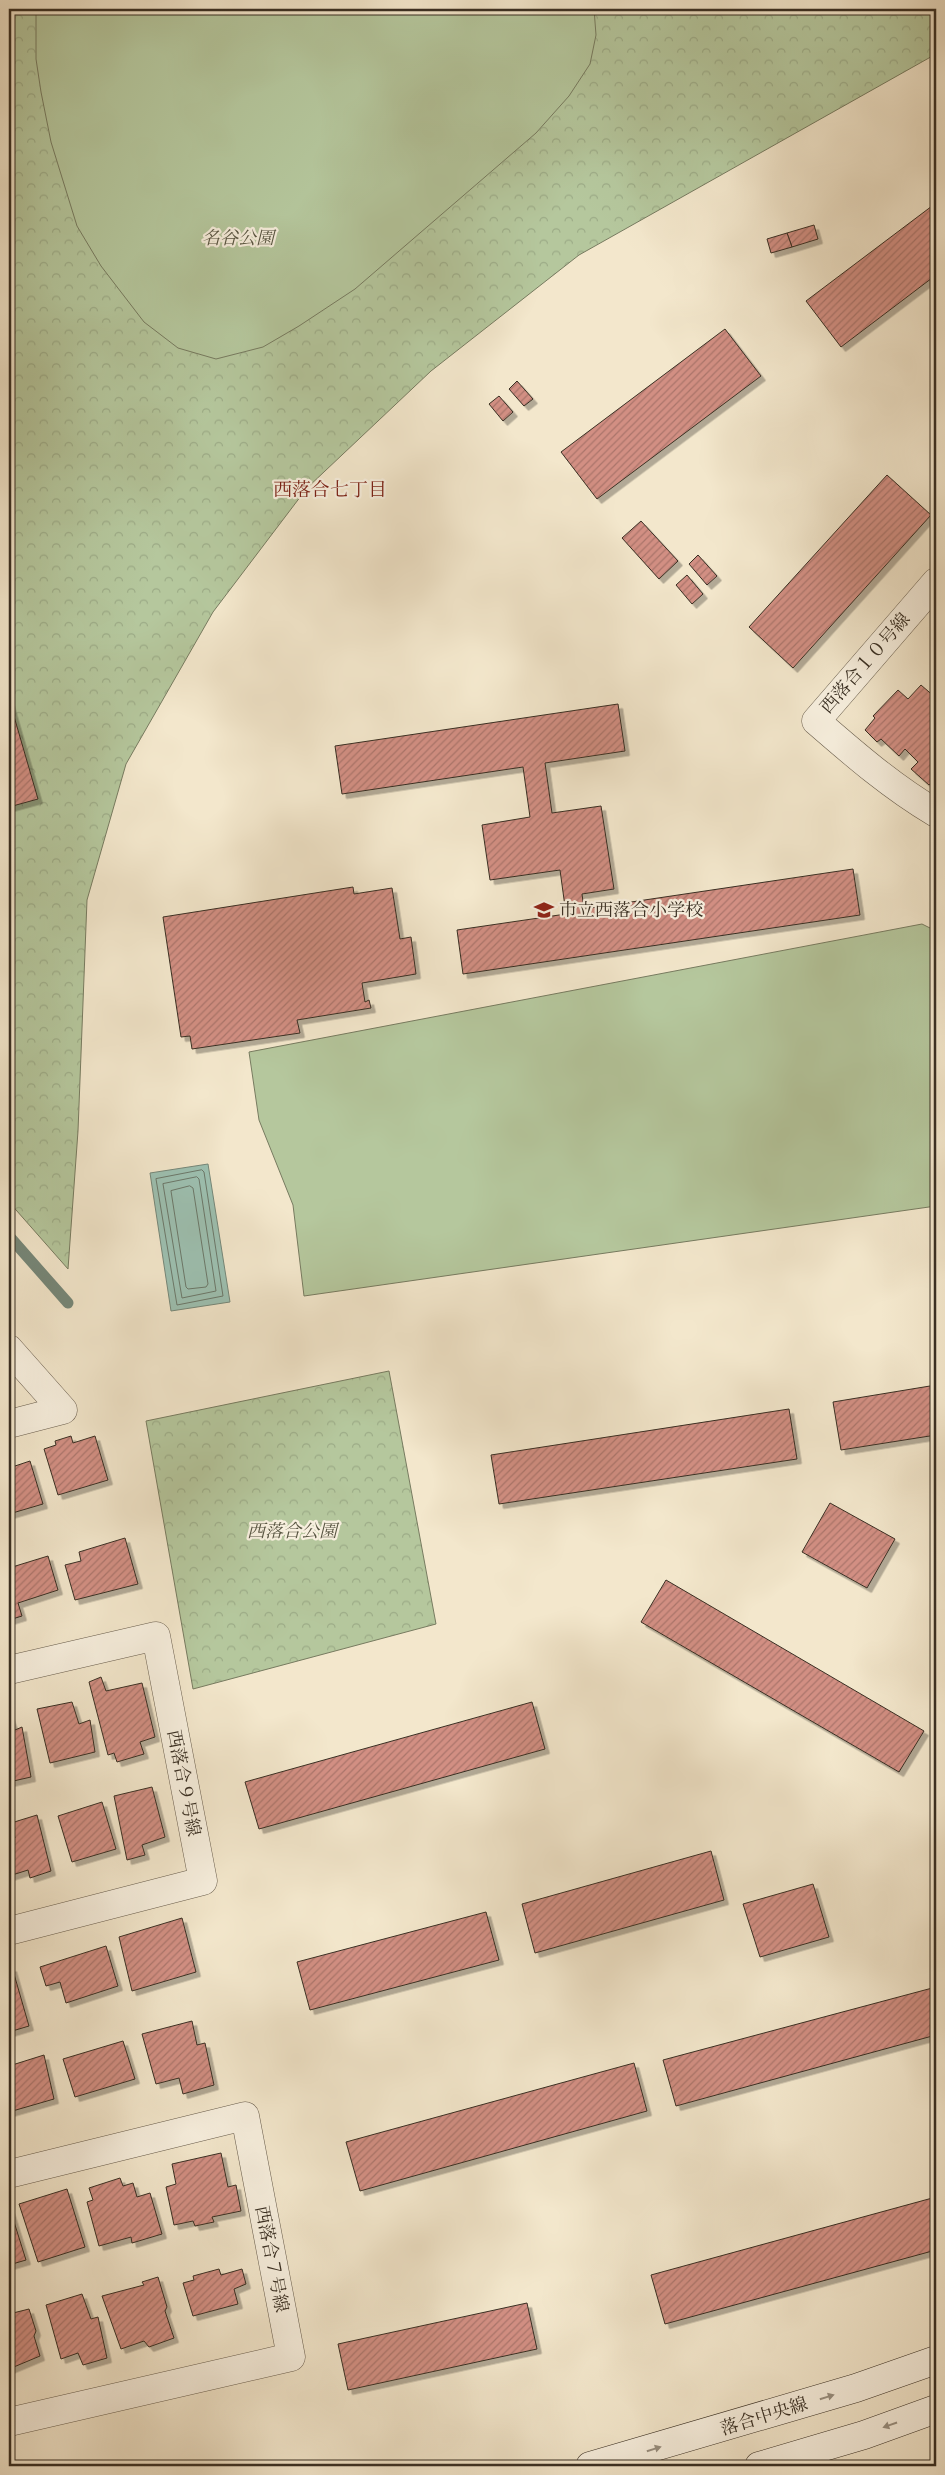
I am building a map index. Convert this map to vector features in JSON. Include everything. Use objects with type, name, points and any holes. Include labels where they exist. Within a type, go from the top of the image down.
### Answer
[{"type":"street","name":"西落合１０号線","points":[[936,582],[816,721],[863,761],[914,799],[936,812]]},
{"type":"street","points":[[9,1349],[63,1410],[9,1424]]},
{"type":"street","name":"西落合９号線","points":[[9,1670],[156,1636],[203,1881],[9,1932]]},
{"type":"street","name":"西落合７号線","points":[[9,2174],[244,2116],[291,2357],[9,2422]]},
{"type":"street","name":"落合中央線","points":[[590,2466],[856,2388],[936,2360]]},
{"type":"street","points":[[759,2466],[864,2435],[936,2409]]},
{"type":"green space","name":"名谷公園","points":[[9,9],[936,9],[936,54],[579,255],[431,371],[307,488],[213,612],[126,764],[87,900],[78,1131],[68,1269],[9,1202]]},
{"type":"green space","points":[[36,9],[594,9],[596,35],[590,64],[569,96],[536,133],[355,289],[263,347],[216,359],[178,348],[144,322],[101,266],[77,226],[51,142],[41,92],[36,59]]},
{"type":"green space","points":[[922,924],[936,931],[936,1206],[304,1296],[293,1205],[259,1120],[249,1052]]},
{"type":"green space","name":"西落合公園","points":[[389,1371],[436,1624],[193,1689],[146,1421]]},
{"type":"water","points":[[208,1164],[230,1302],[171,1311],[150,1173]]},
{"type":"building","points":[[936,203],[936,275],[841,347],[806,301]]},
{"type":"building","points":[[814,225],[818,239],[792,247],[787,233]]},
{"type":"building","points":[[787,233],[792,247],[771,253],[767,239]]},
{"type":"building","points":[[725,329],[761,376],[597,499],[561,452]]},
{"type":"building","points":[[517,381],[533,399],[524,406],[509,389]]},
{"type":"building","points":[[499,396],[513,412],[503,421],[489,404]]},
{"type":"building","points":[[887,475],[931,515],[793,668],[749,627]]},
{"type":"building","points":[[641,521],[678,561],[659,579],[622,538]]},
{"type":"building","points":[[698,555],[717,576],[707,585],[689,564]]},
{"type":"building","points":[[687,575],[703,594],[692,604],[676,585]]},
{"type":"building","points":[[921,685],[936,698],[936,710],[930,717],[936,723],[936,781],[929,785],[911,769],[918,762],[905,749],[899,756],[881,739],[877,742],[865,730],[875,718],[873,716],[898,690],[908,699]]},
{"type":"building","points":[[9,699],[38,799],[9,807]]},
{"type":"building","points":[[618,704],[625,751],[545,763],[552,813],[601,806],[614,889],[582,894],[584,909],[853,869],[860,915],[463,974],[457,930],[566,914],[560,870],[490,880],[482,825],[530,817],[523,767],[342,794],[335,746]]},
{"type":"building","points":[[353,887],[354,894],[392,888],[400,939],[411,937],[416,974],[362,983],[365,1002],[369,1000],[371,1008],[297,1020],[300,1033],[192,1049],[190,1036],[181,1037],[163,917]]},
{"type":"building","points":[[936,1385],[936,1435],[841,1450],[833,1402]]},
{"type":"building","points":[[789,1409],[797,1459],[499,1504],[491,1455]]},
{"type":"building","points":[[71,1436],[73,1443],[95,1436],[108,1480],[58,1495],[44,1449],[56,1445],[55,1441]]},
{"type":"building","points":[[30,1461],[43,1504],[9,1514],[9,1468]]},
{"type":"building","points":[[830,1503],[895,1539],[867,1588],[802,1552]]},
{"type":"building","points":[[125,1538],[138,1584],[75,1600],[65,1565],[81,1561],[79,1552]]},
{"type":"building","points":[[48,1556],[58,1590],[18,1603],[22,1616],[9,1620],[9,1568]]},
{"type":"building","points":[[666,1580],[924,1731],[899,1772],[641,1622]]},
{"type":"building","points":[[101,1677],[106,1691],[142,1683],[155,1737],[140,1742],[144,1754],[117,1762],[114,1753],[108,1755],[89,1682]]},
{"type":"building","points":[[72,1702],[79,1724],[90,1720],[95,1752],[50,1763],[37,1709]]},
{"type":"building","points":[[532,1702],[545,1749],[259,1829],[245,1782]]},
{"type":"building","points":[[9,1714],[15,1730],[22,1727],[31,1777],[9,1782]]},
{"type":"building","points":[[152,1787],[165,1837],[142,1845],[145,1855],[127,1860],[114,1796]]},
{"type":"building","points":[[102,1802],[116,1849],[72,1862],[58,1816]]},
{"type":"building","points":[[37,1815],[51,1871],[30,1878],[28,1870],[9,1876],[9,1839],[15,1838],[11,1823]]},
{"type":"building","points":[[711,1851],[724,1900],[535,1953],[522,1904]]},
{"type":"building","points":[[813,1884],[829,1937],[760,1957],[743,1904]]},
{"type":"building","points":[[486,1912],[499,1960],[310,2010],[297,1962]]},
{"type":"building","points":[[182,1918],[196,1972],[132,1991],[119,1937]]},
{"type":"building","points":[[106,1946],[118,1986],[66,2003],[60,1982],[46,1986],[40,1967]]},
{"type":"building","points":[[12,1967],[29,2026],[9,2032],[9,1968]]},
{"type":"building","points":[[936,1987],[936,2035],[676,2106],[663,2060]]},
{"type":"building","points":[[192,2021],[197,2045],[205,2043],[214,2085],[183,2094],[179,2078],[156,2084],[142,2034]]},
{"type":"building","points":[[123,2041],[135,2079],[75,2097],[63,2059]]},
{"type":"building","points":[[44,2055],[54,2099],[9,2112],[9,2066]]},
{"type":"building","points":[[634,2063],[647,2111],[360,2191],[346,2142]]},
{"type":"building","points":[[221,2153],[228,2187],[236,2185],[241,2211],[212,2217],[214,2222],[195,2226],[193,2221],[174,2225],[166,2187],[176,2184],[172,2164]]},
{"type":"building","points":[[120,2178],[123,2186],[133,2183],[137,2197],[150,2193],[162,2234],[132,2243],[131,2237],[99,2246],[87,2202],[93,2200],[89,2188]]},
{"type":"building","points":[[67,2189],[85,2247],[38,2262],[19,2204]]},
{"type":"building","points":[[936,2197],[936,2250],[665,2324],[651,2275]]},
{"type":"building","points":[[9,2210],[26,2260],[9,2265]]},
{"type":"building","points":[[219,2269],[221,2275],[242,2269],[246,2284],[234,2289],[238,2304],[193,2316],[183,2283],[194,2280],[193,2276]]},
{"type":"building","points":[[158,2277],[167,2307],[165,2311],[174,2338],[149,2347],[144,2341],[121,2349],[102,2296],[144,2285],[142,2282]]},
{"type":"building","points":[[82,2294],[91,2319],[98,2317],[107,2358],[83,2365],[78,2353],[61,2359],[46,2305]]},
{"type":"building","points":[[527,2303],[537,2349],[348,2390],[338,2344]]},
{"type":"building","points":[[29,2309],[36,2331],[34,2336],[40,2356],[9,2369],[9,2314]]},
{"type":"waterway","points":[[9,1236],[68,1303]]},
{"type":"place","name":"市立西落合小学校","points":[[544,910]]},
{"type":"district","name":"西落合七丁目","points":[[330,490]]}]
